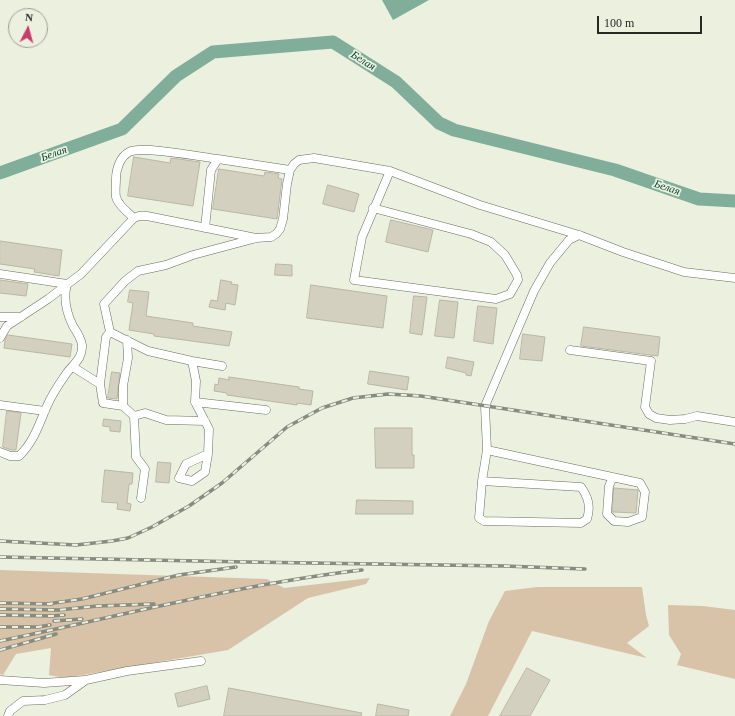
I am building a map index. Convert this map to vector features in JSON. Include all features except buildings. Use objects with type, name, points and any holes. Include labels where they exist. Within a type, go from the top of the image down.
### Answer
[{"type":"lane","points":[[134,218],[122,207],[116,197],[116,171],[122,158],[130,151],[147,150],[173,152],[290,170]]},
{"type":"lane","points":[[141,498],[145,469],[136,457],[134,416],[123,406],[103,403],[100,384],[106,338],[110,332],[104,304],[125,281],[138,271],[166,265],[194,254],[256,238],[271,237],[276,234],[280,229],[283,219],[290,170],[299,160],[314,158],[390,171],[480,205],[579,235],[623,252],[684,272],[735,278]]},
{"type":"lane","points":[[205,228],[211,170],[218,159]]},
{"type":"lane","points":[[374,208],[471,234],[491,242],[505,254],[517,275],[518,280],[510,294],[496,299],[354,280],[362,237],[374,208],[390,171]]},
{"type":"lane","points":[[0,338],[8,326],[81,274],[134,218],[139,216],[147,216],[256,238]]},
{"type":"lane","points":[[482,481],[581,487],[587,496],[590,510],[587,519],[581,523],[484,521],[479,518],[482,481],[487,450],[486,406],[534,291],[550,263],[569,240],[579,235]]},
{"type":"lane","points":[[0,274],[67,284]]},
{"type":"lane","points":[[0,452],[10,456],[19,456],[33,440],[45,411],[56,390],[80,358],[82,346],[79,335],[69,318],[66,309],[65,300],[67,284]]},
{"type":"lane","points":[[0,317],[21,317]]},
{"type":"lane","points":[[110,332],[148,351],[222,366]]},
{"type":"lane","points":[[123,406],[128,358],[127,340]]},
{"type":"lane","points":[[570,350],[651,362],[645,407],[649,414],[656,418],[670,420],[685,419],[697,416],[735,422]]},
{"type":"lane","points":[[192,361],[196,381],[195,402],[209,429],[208,454]]},
{"type":"lane","points":[[73,367],[100,384]]},
{"type":"lane","points":[[195,402],[266,410]]},
{"type":"lane","points":[[0,405],[45,411]]},
{"type":"lane","points":[[134,416],[145,413],[166,420],[204,421]]},
{"type":"lane","points":[[487,450],[613,477],[640,483],[644,492],[642,517],[628,522],[614,521],[607,514],[609,486],[613,477]]},
{"type":"lane","points":[[0,680],[44,683],[86,680],[127,671],[201,661]]},
{"type":"lane","points":[[8,716],[10,710],[23,701],[45,700],[65,695],[86,680]]},
{"type":"shaded area","points":[[382,0],[429,0],[393,20]]},
{"type":"shaded area","points":[[0,570],[267,579],[284,588],[370,578],[366,584],[308,598],[228,650],[65,678],[49,675],[51,648],[16,654],[3,675],[0,674]]},
{"type":"shaded area","points":[[537,587],[642,587],[649,626],[627,643],[647,658],[532,631],[488,716],[450,716],[466,684],[489,621],[505,591]]},
{"type":"shaded area","points":[[668,605],[703,606],[735,610],[735,679],[677,665],[681,654],[669,635]]},
{"type":"waterway","name":"Белая","points":[[0,173],[122,129],[176,76],[213,52],[333,42],[396,82],[439,123],[454,130],[615,170],[699,199],[735,201]]},
{"type":"railway","points":[[0,541],[76,545],[128,538],[152,527],[189,506],[222,483],[287,427],[322,408],[353,398],[388,394],[421,396],[735,444]]},
{"type":"railway","points":[[0,557],[504,566],[585,569]]},
{"type":"railway","points":[[47,604],[82,599],[179,575],[236,567]]},
{"type":"railway","points":[[0,641],[181,601],[271,583],[362,570]]},
{"type":"railway","points":[[0,603],[52,604]]},
{"type":"railway","points":[[0,609],[58,610],[98,606],[154,604]]},
{"type":"railway","points":[[0,615],[64,615]]},
{"type":"railway","points":[[54,621],[82,619]]},
{"type":"railway","points":[[0,627],[38,627],[50,625]]},
{"type":"railway","points":[[0,650],[56,634]]}]
